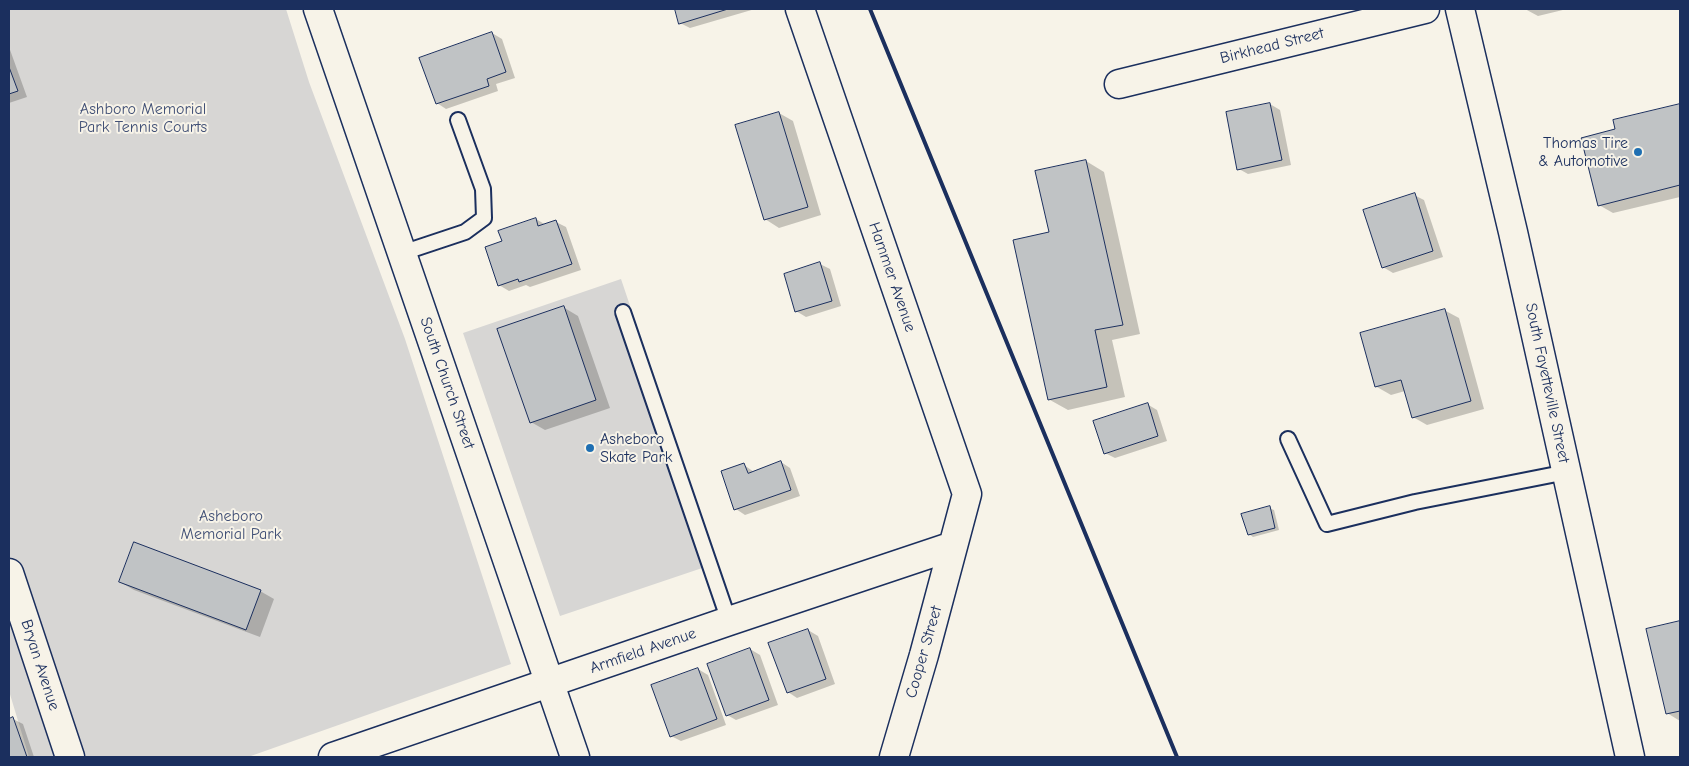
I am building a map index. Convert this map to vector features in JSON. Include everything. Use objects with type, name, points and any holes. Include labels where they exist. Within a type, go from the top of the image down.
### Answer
[{"type":"street","name":"South Church Street","points":[[318,9],[575,757]]},
{"type":"street","name":"Hammer Avenue","points":[[800,9],[967,494],[953,546]]},
{"type":"street","name":"Birkhead Street","points":[[1120,84],[1425,9]]},
{"type":"street","name":"South Fayetteville Street","points":[[1460,9],[1513,232],[1630,757]]},
{"type":"street","name":"Armfield Avenue","points":[[333,757],[953,546]]},
{"type":"street","name":"Cooper Street","points":[[894,757],[953,546]]},
{"type":"street","name":"Bryan Avenue","points":[[9,573],[70,757]]},
{"type":"lane","points":[[402,253],[465,232],[484,218],[483,189],[458,120]]},
{"type":"lane","points":[[623,312],[729,621]]},
{"type":"lane","points":[[1288,439],[1327,524],[1414,502],[1566,472]]},
{"type":"green space","name":"Asheboro Memorial Park","points":[[9,9],[286,9],[309,82],[405,339],[511,664],[248,757],[29,757],[9,691]]},
{"type":"green space","name":"Asheboro Skate Park","points":[[621,279],[717,563],[560,616],[463,333]]},
{"type":"building","points":[[675,9],[728,9],[679,24]]},
{"type":"building","points":[[492,32],[506,72],[487,79],[489,86],[436,104],[419,58]]},
{"type":"building","points":[[9,67],[18,91],[9,94]]},
{"type":"building","points":[[1270,103],[1282,160],[1237,170],[1226,112]]},
{"type":"building","points":[[1680,104],[1680,185],[1598,206],[1581,138],[1615,129],[1613,120]]},
{"type":"building","points":[[779,112],[808,207],[764,220],[735,125]]},
{"type":"building","points":[[1086,160],[1123,325],[1095,330],[1107,387],[1048,400],[1013,240],[1049,232],[1035,171]]},
{"type":"building","points":[[1415,193],[1433,251],[1382,268],[1363,210]]},
{"type":"building","points":[[536,218],[538,226],[556,220],[572,264],[519,282],[518,279],[498,286],[485,247],[502,241],[498,231]]},
{"type":"building","points":[[820,262],[832,301],[795,312],[784,274]]},
{"type":"building","points":[[564,306],[596,400],[530,423],[497,329]]},
{"type":"building","points":[[1445,309],[1471,401],[1412,418],[1401,380],[1375,387],[1360,333]]},
{"type":"building","points":[[1148,403],[1158,436],[1104,454],[1093,421]]},
{"type":"building","points":[[781,461],[791,490],[734,510],[721,471],[744,463],[748,473]]},
{"type":"building","points":[[1270,506],[1275,528],[1248,535],[1241,514]]},
{"type":"building","points":[[134,542],[261,590],[246,630],[119,582]]},
{"type":"building","points":[[1680,621],[1680,711],[1666,714],[1646,629]]},
{"type":"building","points":[[808,629],[826,679],[787,693],[768,643]]},
{"type":"building","points":[[750,648],[769,700],[726,716],[707,664]]},
{"type":"building","points":[[698,668],[717,719],[670,737],[651,685]]},
{"type":"building","points":[[13,717],[27,757],[9,757],[9,719]]},
{"type":"railway","points":[[870,9],[1177,757]]},
{"type":"place","name":"Thomas Tire & Automotive","points":[[1638,152]]},
{"type":"place","name":"Asheboro Skate Park","points":[[590,448]]},
{"type":"park label","name":"Ashboro Memorial Park Tennis Courts","points":[[143,118]]}]
